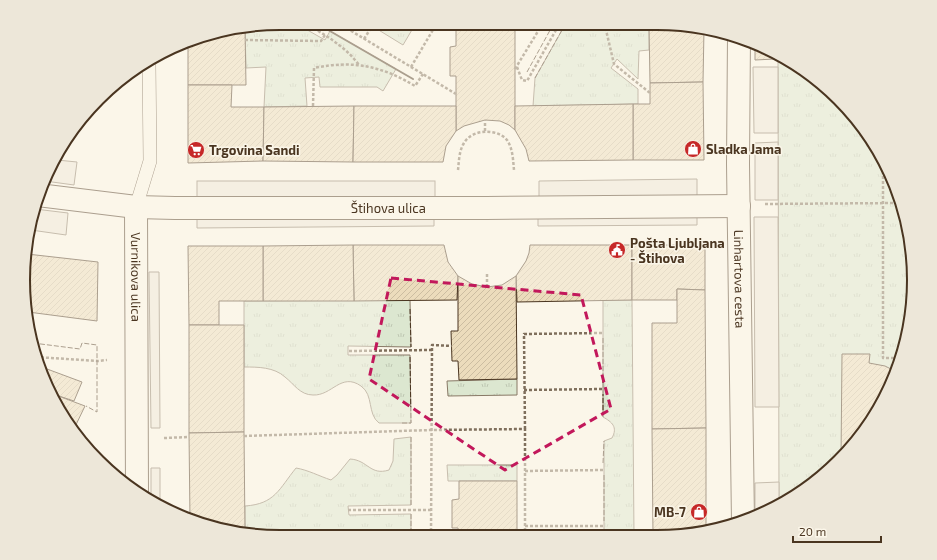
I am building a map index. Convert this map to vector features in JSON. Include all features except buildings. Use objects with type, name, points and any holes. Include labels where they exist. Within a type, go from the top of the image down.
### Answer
[{"type":"street","name":"Linhartova cesta","points":[[739,44],[749,205],[743,515]]},
{"type":"street","name":"Štihova ulica","points":[[45,196],[136,207],[486,208],[749,205]]},
{"type":"street","name":"Vurnikova ulica","points":[[136,207],[137,485]]},
{"type":"lane","name":"Vurnikova ulica","points":[[136,207],[150,161],[148,67]]},
{"type":"path","points":[[318,30],[350,53],[360,65]]},
{"type":"path","points":[[349,30],[456,94]]},
{"type":"path","points":[[364,39],[370,30]]},
{"type":"path","points":[[411,67],[432,30]]},
{"type":"path","points":[[539,30],[516,68],[522,80],[527,81],[556,30]]},
{"type":"path","points":[[606,30],[614,64],[650,94]]},
{"type":"path","points":[[245,40],[321,41],[325,34]]},
{"type":"path","points":[[313,106],[314,68],[342,64],[360,65],[393,74],[415,86],[423,74]]},
{"type":"path","points":[[485,132],[486,120]]},
{"type":"path","points":[[458,170],[463,143],[469,137],[485,132],[501,135],[508,141],[511,149],[514,170]]},
{"type":"path","points":[[882,171],[883,358],[895,358]]},
{"type":"path","points":[[749,205],[895,203]]},
{"type":"path","points":[[487,274],[487,287]]},
{"type":"path","points":[[525,530],[524,334],[603,333]]},
{"type":"path","points":[[431,530],[432,346],[452,346]]},
{"type":"path","points":[[349,351],[432,350]]},
{"type":"path","points":[[42,357],[98,361],[107,360]]},
{"type":"path","points":[[524,390],[603,389]]},
{"type":"path","points":[[244,436],[431,430],[525,430]]},
{"type":"path","points":[[164,438],[189,437]]},
{"type":"path","points":[[525,471],[604,470]]},
{"type":"path","points":[[348,510],[432,510]]},
{"type":"path","points":[[525,526],[604,526]]},
{"type":"highlighted area","points":[[391,278],[581,295],[611,409],[505,470],[369,379]]},
{"type":"green space","points":[[307,30],[325,40],[330,31],[396,69],[383,91],[377,87],[320,87],[319,77],[305,78],[307,106],[264,107],[266,67],[246,68],[245,32]]},
{"type":"green space","points":[[379,30],[412,30],[403,45]]},
{"type":"green space","points":[[562,30],[649,30],[649,50],[639,51],[638,79],[617,59],[611,68],[638,89],[638,104],[533,106],[535,78]]},
{"type":"green space","points":[[778,61],[796,72],[834,103],[865,141],[874,155],[888,184],[898,215],[905,247],[907,280],[905,313],[898,345],[888,376],[874,405],[845,445],[834,457],[796,488],[779,499]]},
{"type":"green space","points":[[410,300],[411,347],[348,346],[348,355],[410,355],[411,423],[379,423],[373,415],[368,394],[361,386],[354,382],[342,383],[320,394],[308,395],[276,371],[271,369],[244,367],[244,301]]},
{"type":"green space","points":[[603,300],[632,300],[634,530],[604,530],[604,441],[612,438],[614,428],[609,421],[603,417]]},
{"type":"green space","points":[[517,379],[517,395],[448,396],[447,381]]},
{"type":"green space","points":[[411,437],[411,505],[348,506],[349,515],[411,514],[411,530],[280,530],[245,528],[245,506],[255,505],[270,499],[280,489],[296,468],[331,480],[350,459],[361,462],[377,471],[389,470],[393,461],[394,439]]},
{"type":"green space","points":[[447,465],[517,465],[517,481],[448,481]]},
{"type":"shaded area","points":[[753,67],[778,67],[778,133],[754,133]]},
{"type":"shaded area","points":[[778,142],[778,200],[755,200],[755,143]]},
{"type":"shaded area","points":[[60,160],[77,162],[74,185],[50,182]]},
{"type":"shaded area","points":[[697,179],[697,197],[539,199],[539,181]]},
{"type":"shaded area","points":[[197,181],[435,181],[435,200],[197,200]]},
{"type":"shaded area","points":[[40,210],[68,213],[66,235],[35,231]]},
{"type":"shaded area","points":[[538,215],[697,215],[697,225],[538,226]]},
{"type":"shaded area","points":[[434,216],[434,226],[197,228],[197,218]]},
{"type":"shaded area","points":[[754,217],[778,217],[779,407],[755,407]]},
{"type":"shaded area","points":[[149,272],[159,272],[160,428],[151,428]]},
{"type":"shaded area","points":[[151,468],[160,468],[160,500],[151,494]]},
{"type":"shaded area","points":[[779,482],[779,498],[755,510],[755,483]]},
{"type":"fence","points":[[527,72],[550,30]]},
{"type":"fence","points":[[535,78],[562,30]]},
{"type":"fence","points":[[410,309],[411,347]]},
{"type":"fence","points":[[603,338],[603,383]]},
{"type":"fence","points":[[39,344],[80,349],[82,343],[97,345],[97,412],[86,406]]},
{"type":"fence","points":[[402,423],[411,423],[410,355]]},
{"type":"fence","points":[[603,394],[603,417]]},
{"type":"fence","points":[[411,437],[411,505]]},
{"type":"fence","points":[[603,463],[604,441]]},
{"type":"fence","points":[[604,475],[604,521]]},
{"type":"fence","points":[[411,514],[411,530]]},
{"type":"wall","points":[[328,30],[413,79]]},
{"type":"place","name":"Sladka Jama","points":[[693,149]]},
{"type":"place","name":"Trgovina Sandi","points":[[196,150]]},
{"type":"place","name":"Pošta Ljubljana - Štihova","points":[[617,250]]},
{"type":"place","name":"MB-7","points":[[699,512]]}]
